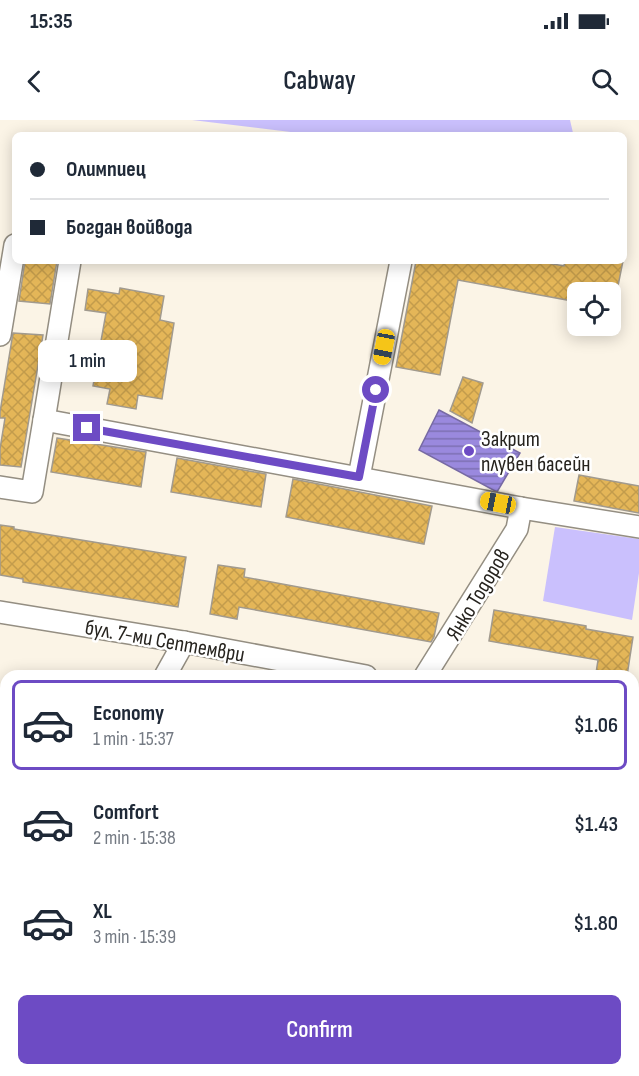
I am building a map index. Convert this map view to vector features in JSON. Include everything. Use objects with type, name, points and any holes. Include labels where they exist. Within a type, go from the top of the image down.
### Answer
[{"type":"street","points":[[0,335],[12,263]]},
{"type":"street","points":[[0,487],[32,492],[70,264]]},
{"type":"street","points":[[359,477],[400,264]]},
{"type":"street","points":[[44,420],[521,508],[639,527]]},
{"type":"street","name":"Янко Тодоров","points":[[429,670],[517,529],[521,508]]},
{"type":"street","name":"бул. 7-ми Септември","points":[[0,612],[184,642],[334,670]]},
{"type":"street","points":[[168,670],[184,642]]},
{"type":"shaded area","points":[[192,120],[570,120],[573,132],[290,132]]},
{"type":"shaded area","name":"Закрит плувен басейн","points":[[439,410],[520,453],[497,492],[419,450]]},
{"type":"shaded area","points":[[555,527],[639,539],[639,573],[632,620],[543,601]]},
{"type":"building","points":[[25,264],[57,264],[50,304],[19,301]]},
{"type":"building","points":[[415,264],[553,264],[564,266],[564,264],[622,264],[619,282],[567,282],[567,300],[458,280],[440,375],[396,367]]},
{"type":"building","points":[[120,288],[164,296],[160,320],[174,323],[162,399],[138,395],[136,409],[107,404],[110,389],[93,386],[106,313],[85,310],[88,289],[119,294]]},
{"type":"building","points":[[13,333],[43,335],[21,467],[0,465],[5,418],[0,418],[0,412]]},
{"type":"building","points":[[463,377],[483,383],[472,423],[450,411]]},
{"type":"building","points":[[57,438],[146,452],[141,487],[51,472]]},
{"type":"building","points":[[177,458],[266,474],[261,507],[171,492]]},
{"type":"building","points":[[579,475],[639,486],[639,513],[574,501]]},
{"type":"building","points":[[293,479],[432,506],[424,544],[286,517]]},
{"type":"building","points":[[0,525],[186,557],[178,607],[23,582],[23,579],[0,575]]},
{"type":"building","points":[[218,565],[245,569],[244,577],[439,613],[434,637],[431,642],[239,607],[237,619],[210,614]]},
{"type":"building","points":[[494,610],[586,626],[586,629],[633,637],[628,670],[596,670],[598,660],[489,641]]},
{"type":"place","name":"Закрит плувен басейн","points":[[469,451]]},
{"type":"route","points":[[87,428],[359,477],[376,390]]}]
